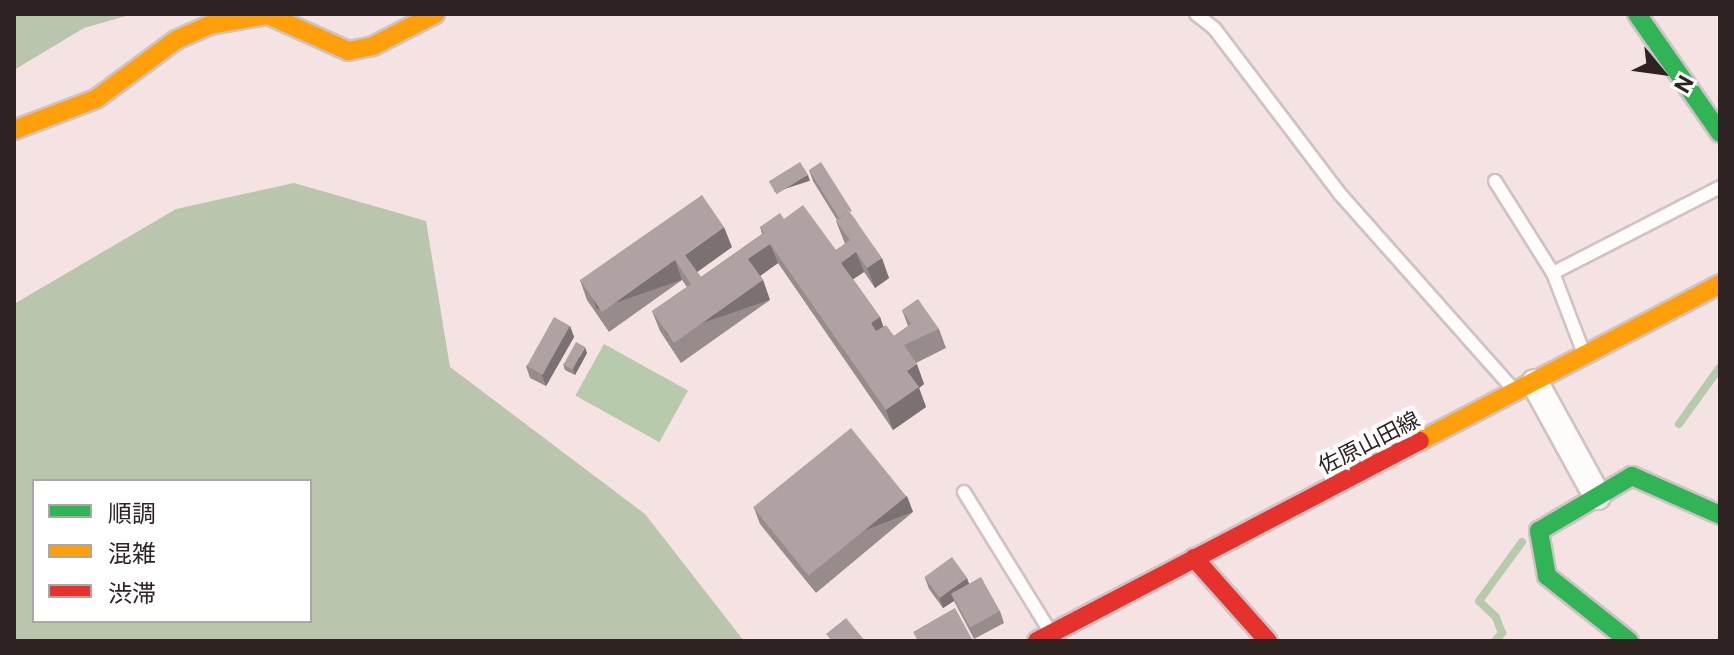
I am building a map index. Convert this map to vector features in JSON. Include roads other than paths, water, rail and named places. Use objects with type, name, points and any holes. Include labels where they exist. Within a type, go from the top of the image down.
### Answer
[{"type":"street","points":[[14,130],[96,99],[176,40],[210,25],[268,15],[348,51],[373,46],[435,14]]},
{"type":"street","points":[[1637,14],[1720,133]]},
{"type":"street","name":"佐原山田線","points":[[1044,637],[1720,284]]},
{"type":"street","points":[[1526,388],[1597,496]]},
{"type":"street","points":[[1629,641],[1547,576],[1539,531],[1632,476],[1720,515]]},
{"type":"street","points":[[1194,558],[1268,641]]},
{"type":"lane","points":[[1196,14],[1214,28],[1340,194],[1526,388]]},
{"type":"lane","points":[[1495,181],[1553,273],[1585,356]]},
{"type":"lane","points":[[1553,273],[1720,187]]},
{"type":"lane","points":[[964,492],[1044,637]]},
{"type":"waterway","points":[[1679,424],[1720,367]]},
{"type":"waterway","points":[[1495,641],[1502,633],[1496,617],[1479,601],[1522,542]]}]
